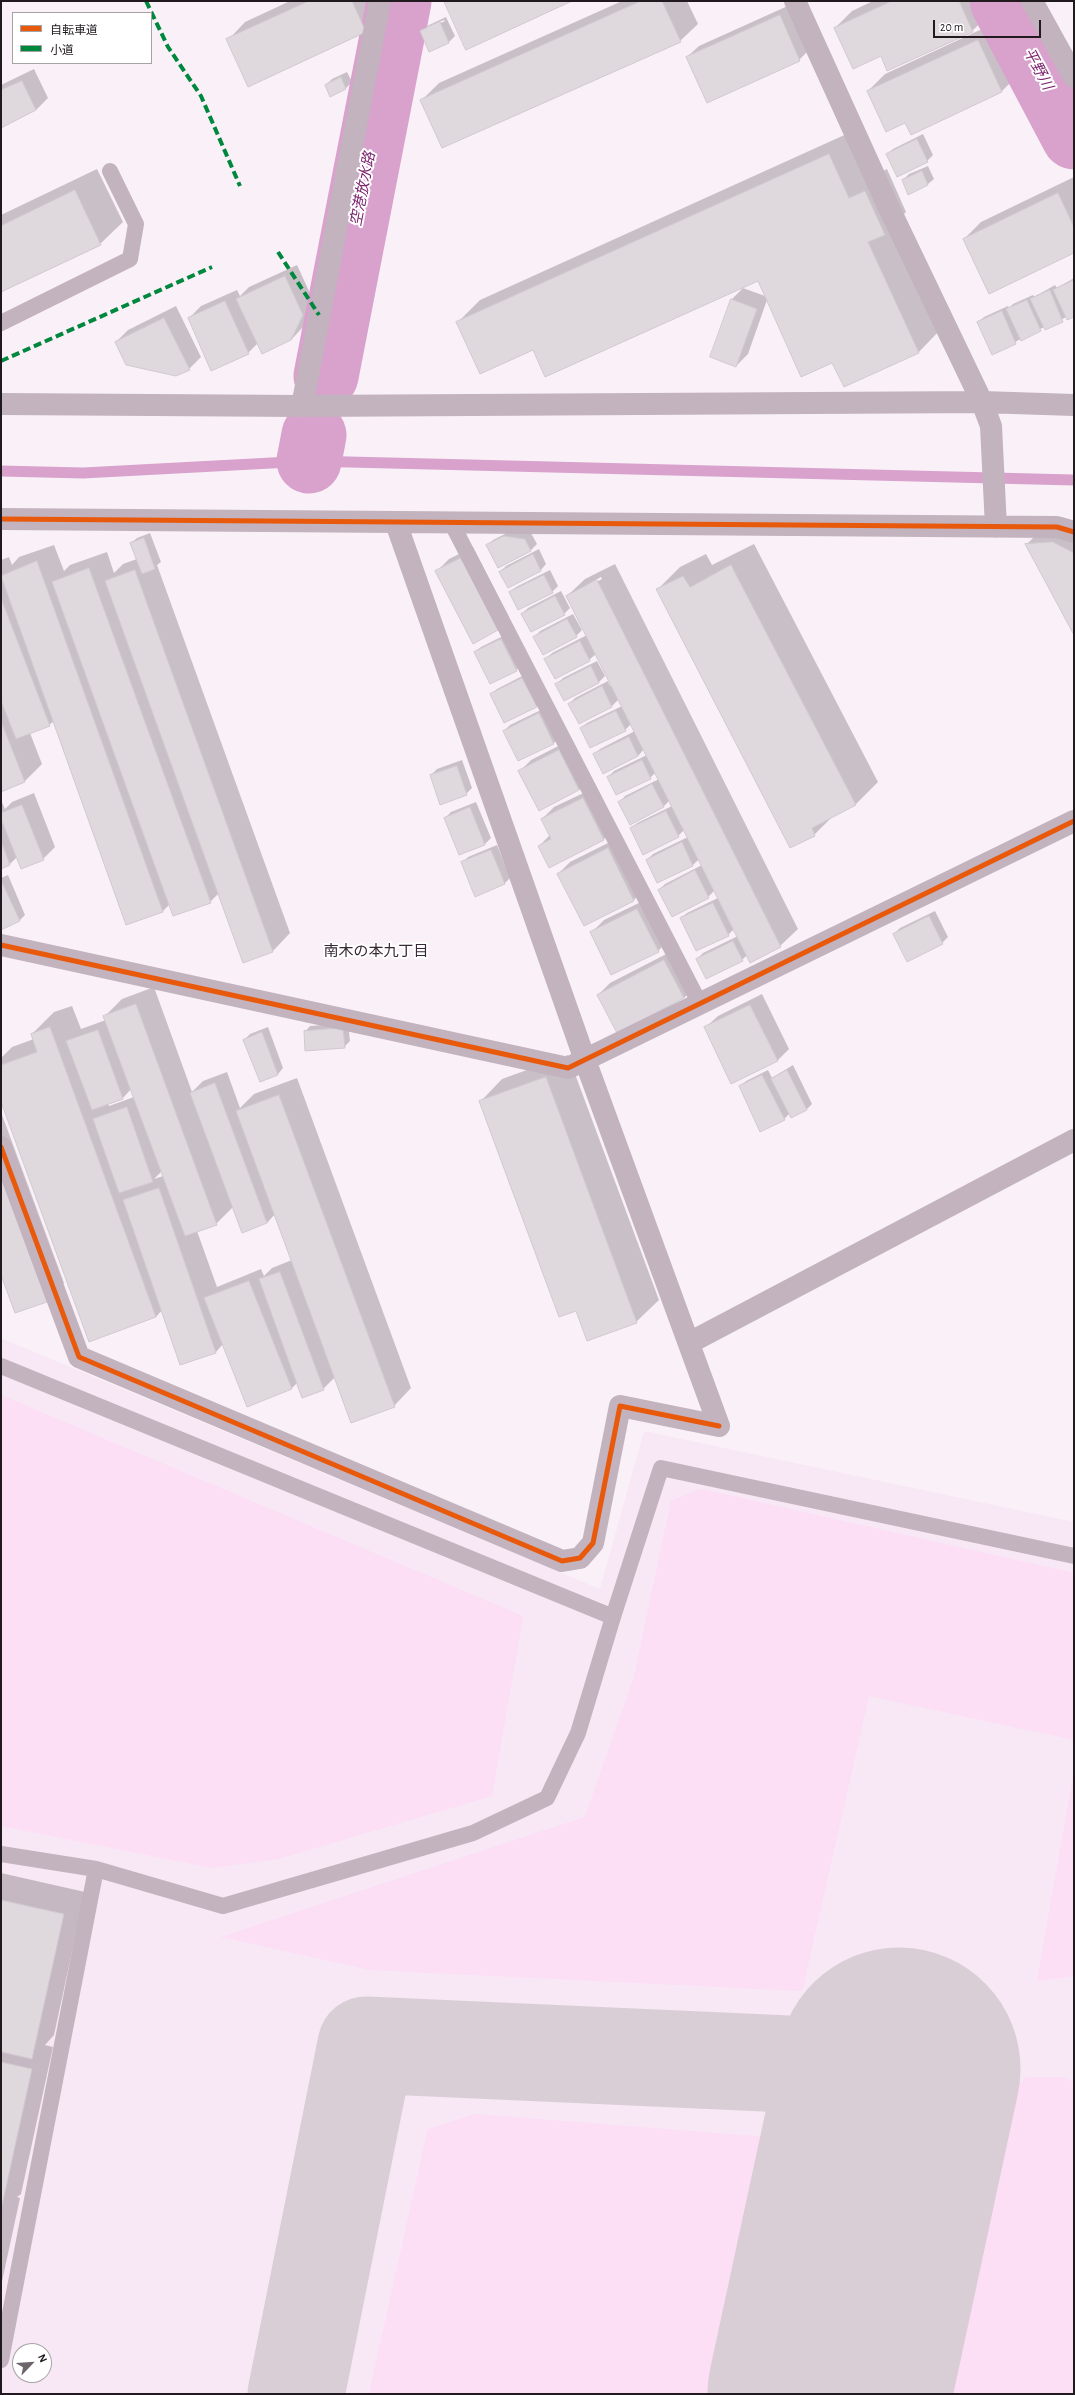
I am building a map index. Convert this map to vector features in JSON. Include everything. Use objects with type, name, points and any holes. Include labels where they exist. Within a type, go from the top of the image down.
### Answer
[{"type":"street","points":[[302,406],[380,1]]},
{"type":"street","points":[[795,1],[889,208],[982,402],[991,426],[996,527]]},
{"type":"street","points":[[1032,1],[1074,77]]},
{"type":"street","points":[[1,404],[302,406],[982,402],[1074,405]]},
{"type":"street","points":[[1,519],[452,524],[1056,527],[1074,532]]},
{"type":"street","points":[[1,1147],[79,1357],[562,1561],[580,1558],[593,1543],[620,1406],[719,1426],[585,1060],[396,523]]},
{"type":"street","points":[[1,945],[568,1068],[1074,821]]},
{"type":"street","points":[[689,1343],[1074,1140]]},
{"type":"lane","points":[[1,323],[130,259],[136,224],[110,170]]},
{"type":"lane","points":[[452,524],[700,1004]]},
{"type":"lane","points":[[1,1366],[613,1617]]},
{"type":"lane","points":[[1,1854],[96,1869],[223,1906],[473,1833],[547,1798],[578,1733],[613,1617],[662,1468],[1074,1556]]},
{"type":"lane","points":[[1,2360],[96,1869]]},
{"type":"shaded area","points":[[1,1338],[600,1589],[644,1431],[1074,1522],[1074,2394],[1,2394]]},
{"type":"shaded area","points":[[1,1395],[523,1616],[492,1796],[278,1859],[212,1868],[1,1826]]},
{"type":"shaded area","points":[[701,1489],[1074,1573],[1074,1740],[869,1696],[802,1991],[371,1970],[221,1937],[585,1817],[634,1677],[671,1501]]},
{"type":"shaded area","points":[[1074,1771],[1074,1976],[1037,1981]]},
{"type":"shaded area","points":[[1026,2077],[1065,2077],[1074,2083],[1074,2394],[940,2394],[1007,2098]]},
{"type":"shaded area","points":[[475,2114],[767,2137],[713,2394],[369,2394],[428,2129]]},
{"type":"building","points":[[309,1],[352,1],[366,32],[248,87],[226,39]]},
{"type":"building","points":[[444,1],[572,1],[466,50]]},
{"type":"building","points":[[641,1],[662,1],[681,42],[442,148],[420,100]]},
{"type":"building","points":[[892,1],[959,1],[973,32],[887,71],[881,56],[853,69],[834,28]]},
{"type":"building","points":[[780,15],[800,61],[707,103],[686,57]]},
{"type":"building","points":[[440,22],[449,43],[429,52],[420,31]]},
{"type":"building","points":[[978,40],[1002,92],[911,135],[905,123],[886,132],[867,91]]},
{"type":"building","points":[[341,77],[346,89],[330,97],[325,85]]},
{"type":"building","points":[[22,81],[36,110],[1,128],[1,90]]},
{"type":"building","points":[[917,139],[928,162],[897,177],[886,154]]},
{"type":"building","points":[[829,154],[849,198],[865,191],[885,235],[868,242],[919,353],[844,387],[832,363],[801,377],[758,281],[545,377],[533,350],[480,374],[456,322]]},
{"type":"building","points":[[922,171],[928,185],[908,195],[902,180]]},
{"type":"building","points":[[75,190],[101,245],[1,292],[1,226]]},
{"type":"building","points":[[1058,193],[1074,227],[1074,253],[989,294],[963,239]]},
{"type":"building","points":[[285,276],[303,315],[291,340],[262,354],[236,299]]},
{"type":"building","points":[[1074,280],[1074,317],[1067,320],[1053,290]]},
{"type":"building","points":[[1050,290],[1063,322],[1045,330],[1030,299]]},
{"type":"building","points":[[731,299],[757,309],[736,367],[710,357]]},
{"type":"building","points":[[1027,300],[1041,331],[1021,341],[1006,309]]},
{"type":"building","points":[[225,301],[249,354],[211,371],[188,318]]},
{"type":"building","points":[[1002,311],[1016,344],[992,355],[977,322]]},
{"type":"building","points":[[164,318],[190,370],[176,376],[126,365],[115,342]]},
{"type":"building","points":[[504,536],[525,539],[531,551],[498,568],[486,545]]},
{"type":"building","points":[[144,538],[155,569],[142,574],[130,543]]},
{"type":"building","points":[[1053,542],[1074,553],[1074,635],[1025,544]]},
{"type":"building","points":[[533,554],[541,571],[508,588],[499,572]]},
{"type":"building","points":[[461,558],[498,630],[473,644],[435,571]]},
{"type":"building","points":[[37,561],[163,912],[126,925],[1,576]]},
{"type":"building","points":[[731,565],[856,805],[812,828],[815,836],[790,848],[656,589],[683,576],[690,587]]},
{"type":"building","points":[[89,568],[211,903],[173,916],[52,582]]},
{"type":"building","points":[[135,570],[273,952],[243,963],[105,581]]},
{"type":"building","points":[[544,575],[553,593],[518,610],[509,592]]},
{"type":"building","points":[[597,580],[781,947],[750,963],[566,596]]},
{"type":"building","points":[[555,596],[565,615],[531,632],[521,614]]},
{"type":"building","points":[[1,598],[50,726],[16,739],[1,701]]},
{"type":"building","points":[[567,619],[577,637],[543,655],[533,637]]},
{"type":"building","points":[[501,639],[517,671],[490,684],[474,652]]},
{"type":"building","points":[[580,641],[590,661],[555,679],[544,659]]},
{"type":"building","points":[[591,666],[599,683],[564,701],[555,684]]},
{"type":"building","points":[[522,678],[537,707],[504,723],[490,694]]},
{"type":"building","points":[[602,686],[612,707],[579,724],[568,704]]},
{"type":"building","points":[[616,711],[626,731],[590,748],[580,728]]},
{"type":"building","points":[[539,713],[554,744],[518,761],[503,731]]},
{"type":"building","points":[[1,721],[25,782],[1,792]]},
{"type":"building","points":[[629,737],[638,756],[603,774],[593,754]]},
{"type":"building","points":[[559,750],[579,790],[539,811],[518,771]]},
{"type":"building","points":[[642,760],[651,779],[616,795],[607,777]]},
{"type":"building","points":[[457,766],[467,795],[440,805],[430,775]]},
{"type":"building","points":[[652,784],[664,807],[630,825],[618,802]]},
{"type":"building","points":[[583,798],[604,840],[549,868],[538,846],[551,839],[541,819]]},
{"type":"building","points":[[22,805],[44,860],[21,869],[1,819],[1,813]]},
{"type":"building","points":[[470,807],[485,845],[459,855],[444,818]]},
{"type":"building","points":[[666,811],[679,837],[643,855],[630,828]]},
{"type":"building","points":[[1,841],[10,865],[1,869]]},
{"type":"building","points":[[682,842],[693,866],[657,883],[646,860]]},
{"type":"building","points":[[608,848],[634,901],[584,926],[557,874]]},
{"type":"building","points":[[491,850],[505,884],[475,897],[461,862]]},
{"type":"building","points":[[695,870],[709,898],[672,917],[658,890]]},
{"type":"building","points":[[1,880],[20,921],[1,930]]},
{"type":"building","points":[[713,903],[729,936],[696,951],[680,918]]},
{"type":"building","points":[[637,909],[659,952],[611,975],[590,932]]},
{"type":"building","points":[[929,916],[943,944],[907,962],[893,934]]},
{"type":"building","points":[[733,941],[743,961],[706,979],[696,959]]},
{"type":"building","points":[[664,960],[684,998],[617,1033],[597,995]]},
{"type":"building","points":[[136,1004],[217,1225],[185,1236],[103,1016]]},
{"type":"building","points":[[750,1005],[778,1061],[731,1084],[704,1027]]},
{"type":"building","points":[[50,1027],[156,1317],[89,1342],[1,1102],[1,1065],[37,1052],[31,1034]]},
{"type":"building","points":[[343,1028],[345,1048],[305,1051],[304,1031]]},
{"type":"building","points":[[98,1030],[123,1099],[92,1110],[66,1041]]},
{"type":"building","points":[[262,1032],[278,1075],[260,1082],[243,1040]]},
{"type":"building","points":[[787,1070],[807,1110],[791,1118],[771,1079]]},
{"type":"building","points":[[762,1075],[785,1120],[760,1132],[739,1086]]},
{"type":"building","points":[[546,1077],[637,1323],[587,1341],[576,1311],[559,1317],[479,1101]]},
{"type":"building","points":[[215,1083],[267,1223],[242,1233],[190,1093]]},
{"type":"building","points":[[279,1095],[395,1407],[351,1423],[236,1111]]},
{"type":"building","points":[[127,1107],[153,1182],[119,1193],[93,1119]]},
{"type":"building","points":[[1,1177],[47,1302],[15,1313],[1,1275]]},
{"type":"building","points":[[159,1188],[216,1353],[180,1365],[123,1200]]},
{"type":"building","points":[[280,1272],[324,1390],[302,1398],[259,1279]]},
{"type":"building","points":[[249,1281],[292,1389],[247,1407],[204,1298]]},
{"type":"building","points":[[1,1900],[64,1914],[32,2059],[1,2052]]},
{"type":"building","points":[[1,2062],[32,2069],[1,2210]]},
{"type":"waterway","name":"空港放水路","points":[[326,376],[399,1]]},
{"type":"waterway","name":"平野川","points":[[1002,1],[1074,137]]},
{"type":"waterway","name":"空港放水路","points":[[309,461],[314,435]]},
{"type":"waterway","points":[[1,471],[83,473],[309,461],[1074,480]]},
{"type":"taxiway","points":[[296,2394],[366,2045],[899,2069]]},
{"type":"runway","points":[[829,2394],[899,2069]]},
{"type":"marked path","points":[[146,1],[151,12]]},
{"type":"marked path","points":[[152,14],[168,47],[201,96],[240,186]]},
{"type":"marked path","points":[[278,252],[319,315]]},
{"type":"marked path","points":[[1,361],[212,267]]},
{"type":"cycle path","points":[[1,519],[1057,527],[1074,532]]},
{"type":"cycle path","points":[[1,945],[568,1068],[1074,821]]},
{"type":"cycle path","points":[[1,1147],[79,1357],[562,1561],[580,1558],[593,1543],[620,1406],[719,1426]]},
{"type":"district","name":"南木の本九丁目","points":[[376,951]]}]
